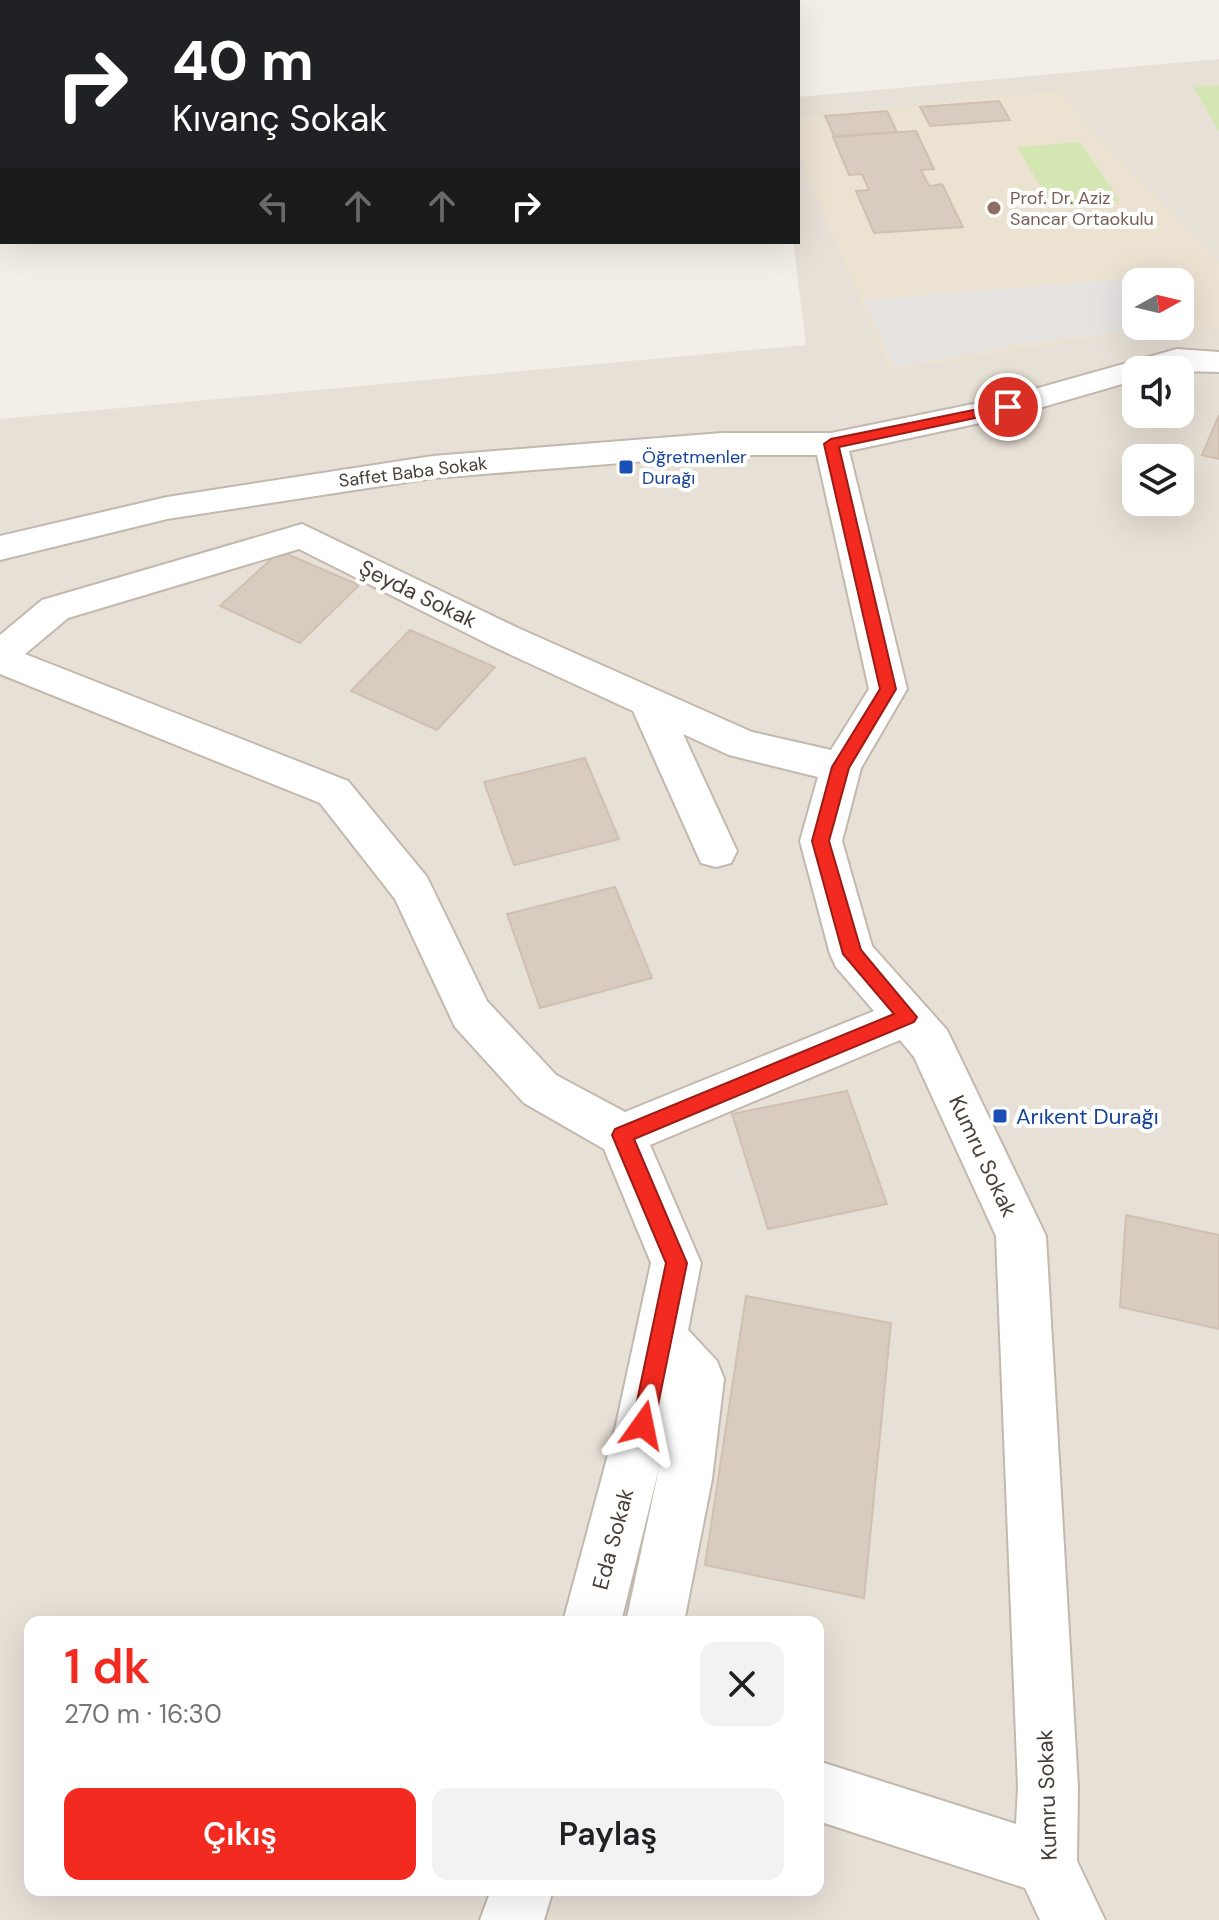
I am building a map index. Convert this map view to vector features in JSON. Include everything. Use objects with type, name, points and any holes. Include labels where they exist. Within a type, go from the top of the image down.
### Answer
[{"type":"street","name":"Saffet Baba Sokak","points":[[1194,360],[1219,362]]},
{"type":"street","name":"Saffet Baba Sokak","points":[[0,548],[167,508],[433,467],[722,444],[831,444],[1008,407],[1122,374]]},
{"type":"street","name":"Kumru Sokak","points":[[831,444],[888,689],[841,767],[821,841],[852,954],[931,1044],[1021,1236],[1048,1787],[1046,1864],[1073,1920]]},
{"type":"street","name":"Şeyda Sokak","points":[[0,657],[55,609],[302,536],[505,637],[743,745],[841,767]]},
{"type":"street","points":[[0,657],[334,792],[412,889],[471,1014],[540,1089],[622,1135],[908,1017]]},
{"type":"street","points":[[649,703],[716,851]]},
{"type":"street","name":"Eda Sokak","points":[[594,1616],[643,1425],[676,1263],[622,1135]]},
{"type":"street","points":[[656,1616],[685,1479],[698,1379],[661,1338]]},
{"type":"street","points":[[824,1793],[1046,1864]]},
{"type":"street","points":[[512,1920],[520,1896]]},
{"type":"shaded area","points":[[1219,59],[1219,1920],[0,1920],[0,419],[806,345],[793,244],[800,244],[800,97]]},
{"type":"shaded area","name":"Prof. Dr. Aziz Sancar Ortaokulu","points":[[1059,90],[1086,123],[1219,263],[1219,329],[1194,330],[1194,268],[1122,268],[1122,334],[890,371],[800,157],[800,117]]},
{"type":"shaded area","points":[[1122,279],[1122,333],[1019,344],[894,368],[864,300]]},
{"type":"green space","points":[[1219,85],[1219,131],[1193,87]]},
{"type":"green space","points":[[1080,142],[1120,201],[1053,207],[1017,147]]},
{"type":"building","points":[[999,101],[1010,120],[930,126],[920,107]]},
{"type":"building","points":[[887,111],[897,132],[834,136],[825,116]]},
{"type":"building","name":"Prof. Dr. Aziz Sancar Ortaokulu","points":[[916,131],[934,169],[921,170],[929,186],[942,184],[963,227],[874,233],[856,191],[869,190],[862,174],[849,175],[833,137]]},
{"type":"building","points":[[1219,415],[1219,459],[1202,455]]},
{"type":"building","points":[[280,551],[359,585],[300,643],[220,606]]},
{"type":"building","points":[[410,630],[495,667],[437,730],[351,691]]},
{"type":"building","points":[[585,758],[619,839],[514,865],[484,782]]},
{"type":"building","points":[[615,887],[652,978],[540,1008],[507,914]]},
{"type":"building","points":[[847,1091],[887,1204],[768,1229],[732,1114]]},
{"type":"building","points":[[1126,1215],[1219,1235],[1219,1329],[1120,1307]]},
{"type":"building","points":[[746,1296],[891,1323],[864,1598],[705,1565]]},
{"type":"place","name":"Prof. Dr. Aziz Sancar Ortaokulu","points":[[994,208]]},
{"type":"place","name":"Öğretmenler Durağı","points":[[626,467]]},
{"type":"place","name":"Arıkent Durağı","points":[[1000,1116]]},
{"type":"route","points":[[643,1425],[676,1263],[622,1135],[908,1017],[852,954],[821,841],[841,767],[888,689],[831,444],[1008,407]]}]
